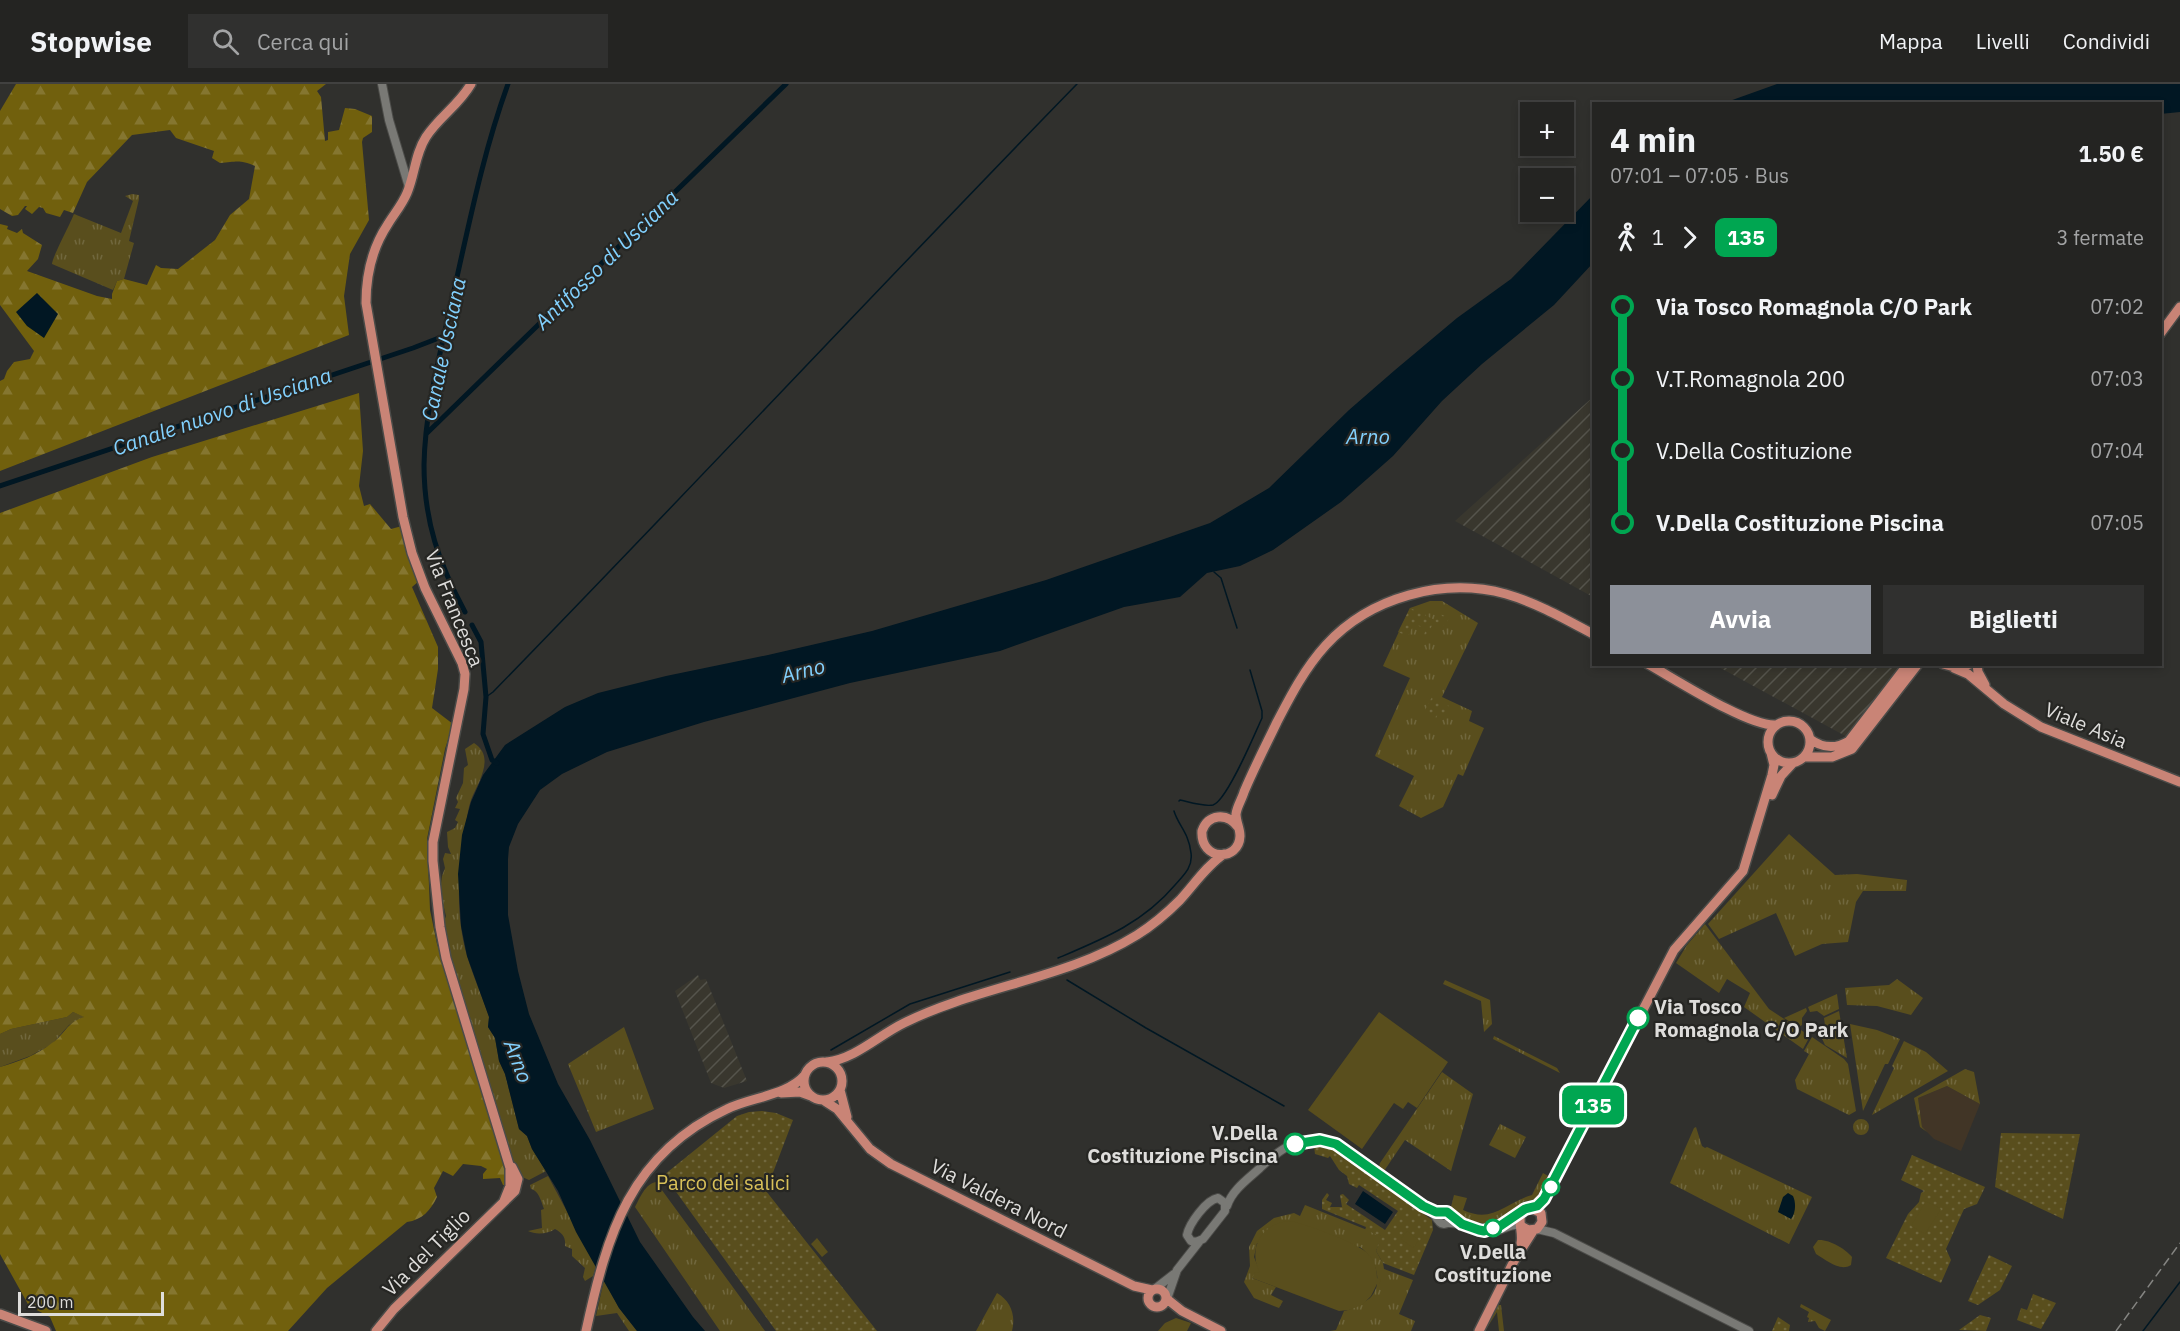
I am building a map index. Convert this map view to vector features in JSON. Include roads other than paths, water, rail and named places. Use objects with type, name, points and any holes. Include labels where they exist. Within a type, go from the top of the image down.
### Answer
[{"type":"main road","name":"Via Francesca","points":[[471,84],[426,137],[418,153],[403,202],[383,232],[370,263],[366,296],[403,517],[412,553],[424,588],[464,670],[464,689],[435,829],[433,861],[440,927],[446,958],[508,1160],[518,1182],[515,1191],[504,1201]]},
{"type":"main road","points":[[2162,331],[2179,308]]},
{"type":"main road","points":[[1192,886],[1204,862],[1206,848],[1202,838],[1202,829],[1207,822],[1232,806],[1251,775],[1294,690],[1317,655],[1347,626],[1385,604],[1411,594],[1457,588],[1512,596],[1536,605],[1592,633]]},
{"type":"main road","points":[[1652,666],[1761,724],[1776,725],[1786,721],[1797,722],[1806,729],[1810,738],[1809,748],[1804,757]]},
{"type":"main road","points":[[1810,738],[1820,745],[1830,747],[1849,741],[1906,666]]},
{"type":"main road","points":[[1533,1208],[1542,1201],[1552,1185],[1670,955],[1684,936],[1740,875],[1758,824],[1781,776],[1793,763],[1804,757],[1832,757],[1852,749],[1916,666]]},
{"type":"main road","name":"Viale Asia","points":[[1948,666],[1968,674],[2004,704],[2042,727],[2180,782]]},
{"type":"main road","points":[[1954,668],[1962,666]]},
{"type":"main road","points":[[1977,666],[1986,688]]},
{"type":"main road","points":[[1735,712],[1756,728],[1768,741]]},
{"type":"main road","points":[[1758,824],[1774,768],[1768,741],[1770,732],[1776,725]]},
{"type":"main road","points":[[1771,753],[1780,761],[1793,763]]},
{"type":"main road","points":[[586,1331],[598,1278],[615,1225],[625,1203],[644,1175],[674,1144],[696,1126],[718,1113],[797,1083],[815,1064],[841,1059],[929,1012],[1068,966],[1115,947],[1152,924],[1174,906],[1211,864],[1233,850],[1238,844],[1240,838],[1237,810],[1251,775]]},
{"type":"main road","points":[[1216,817],[1229,818],[1238,827]]},
{"type":"main road","points":[[1206,848],[1216,854],[1224,855]]},
{"type":"main road","points":[[823,1100],[833,1097],[841,1086],[850,1061],[870,1043]]},
{"type":"main road","points":[[827,1062],[840,1071],[843,1107],[855,1133]]},
{"type":"main road","points":[[805,1075],[805,1087],[812,1096]]},
{"type":"main road","points":[[769,1094],[800,1092],[823,1100],[837,1109],[855,1133]]},
{"type":"main road","name":"Via Valdera Nord","points":[[855,1133],[870,1149],[891,1164],[1134,1286],[1152,1292],[1153,1306],[1165,1301],[1221,1331]]},
{"type":"main road","points":[[1514,1261],[1543,1220],[1552,1185]]},
{"type":"main road","name":"Via del Tiglio","points":[[376,1331],[394,1309],[504,1201]]},
{"type":"main road","points":[[1479,1331],[1514,1261],[1522,1238],[1521,1213],[1527,1208],[1533,1208],[1540,1212],[1543,1220]]},
{"type":"main road","points":[[1521,1225],[1526,1230],[1535,1230]]},
{"type":"main road","points":[[1152,1292],[1163,1290],[1165,1301]]},
{"type":"main road","points":[[0,1314],[46,1331]]},
{"type":"street","points":[[382,84],[389,120],[409,187]]},
{"type":"street","points":[[1183,1261],[1189,1227],[1210,1201],[1237,1189],[1280,1150],[1302,1141],[1320,1140],[1342,1148],[1379,1176],[1440,1216],[1446,1212],[1449,1219],[1492,1232],[1514,1224],[1521,1225]]},
{"type":"street","points":[[1165,1301],[1177,1270],[1224,1214],[1237,1189]]},
{"type":"street","points":[[1218,1198],[1227,1206]]},
{"type":"street","points":[[1484,1231],[1500,1226],[1521,1213]]},
{"type":"street","points":[[1543,1220],[1554,1233]]},
{"type":"street","points":[[1535,1230],[1554,1233],[1749,1331]]},
{"type":"street","points":[[1187,1236],[1193,1242],[1199,1242]]},
{"type":"street","points":[[1152,1292],[1177,1270]]},
{"type":"street","points":[[1737,1325],[1744,1331]]},
{"type":"water","points":[[1777,84],[2180,84],[2180,112],[2162,114],[2162,102],[1727,102]]},
{"type":"water","name":"Arno","points":[[1592,196],[1592,264],[1554,305],[1482,364],[1442,401],[1393,456],[1341,502],[1273,550],[1240,566],[1207,573],[1180,597],[1124,607],[1000,651],[850,683],[704,722],[607,752],[562,774],[540,790],[518,824],[509,847],[508,859],[508,915],[518,971],[529,1014],[558,1084],[590,1140],[640,1242],[705,1331],[637,1331],[619,1308],[576,1232],[558,1191],[532,1149],[527,1136],[519,1129],[505,1074],[499,1061],[495,1038],[488,1027],[489,1017],[467,956],[461,926],[458,874],[462,835],[471,802],[483,775],[505,745],[565,707],[598,693],[872,631],[1046,580],[1210,523],[1269,488],[1349,410],[1457,318],[1511,279],[1567,222],[1574,222],[1574,214]]},
{"type":"water","points":[[37,293],[58,314],[44,338],[27,326],[16,312]]},
{"type":"water","points":[[1363,1191],[1393,1212],[1385,1224],[1355,1204]]},
{"type":"water","points":[[1788,1193],[1795,1201],[1795,1211],[1791,1219],[1778,1212],[1783,1197]]},
{"type":"waterway","name":"Canale Usciana","points":[[465,612],[448,577],[430,523],[425,485],[425,444],[434,380],[471,215],[491,136],[508,84]]},
{"type":"waterway","name":"Antifosso di Usciana","points":[[426,434],[786,84]]},
{"type":"waterway","points":[[486,697],[1077,84]]},
{"type":"waterway","name":"Canale nuovo di Usciana","points":[[0,486],[444,336]]},
{"type":"waterway","points":[[1214,572],[1221,578],[1237,628]]},
{"type":"waterway","name":"Canale Usciana","points":[[472,625],[481,642],[486,697],[483,734],[492,760],[497,763]]},
{"type":"waterway","points":[[1179,801],[1213,805],[1219,801],[1233,780],[1262,718],[1250,670]]},
{"type":"waterway","points":[[1058,958],[1106,937],[1136,920],[1163,898],[1185,874],[1191,862],[1190,846],[1174,811]]},
{"type":"waterway","points":[[831,1050],[910,1004],[1010,972]]},
{"type":"waterway","points":[[1067,980],[1146,1028],[1284,1106]]},
{"type":"waterway","points":[[2143,1331],[2180,1282]]},
{"type":"railway","points":[[2116,1331],[2180,1243]]},
{"type":"place","name":"Via Tosco Romagnola C/O Park","points":[[1638,1018]]},
{"type":"place","name":"V.Della Costituzione Piscina","points":[[1295,1144]]},
{"type":"place","name":"V.Della Costituzione","points":[[1493,1228]]},
{"type":"park label","name":"Parco dei salici","points":[[723,1182]]}]
